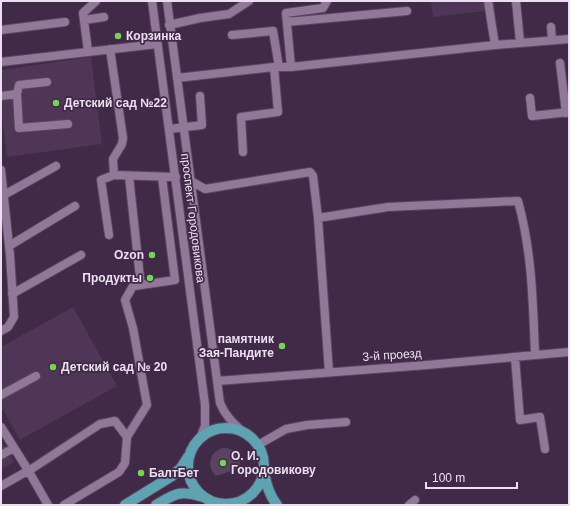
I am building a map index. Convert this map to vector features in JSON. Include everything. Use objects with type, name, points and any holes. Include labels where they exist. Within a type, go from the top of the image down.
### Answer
[{"type":"main road","points":[[212,502],[195,488],[190,479],[188,468],[189,457],[193,446],[209,431],[219,428],[230,428],[241,430],[258,444],[263,457],[266,485],[271,498],[276,505]]},
{"type":"main road","points":[[125,505],[172,476],[181,468],[189,457]]},
{"type":"main road","points":[[156,505],[173,495],[180,493],[194,494],[212,502],[224,504],[235,503],[254,492],[260,482],[264,470]]},
{"type":"street","points":[[88,51],[83,13],[96,1]]},
{"type":"street","name":"проспект Городовикова","points":[[152,1],[170,129],[206,418],[205,426],[200,438]]},
{"type":"street","name":"проспект Городовикова","points":[[167,1],[220,403],[223,411],[241,430]]},
{"type":"street","points":[[169,25],[200,18],[229,14],[249,1]]},
{"type":"street","points":[[291,66],[286,13],[323,8],[327,1]]},
{"type":"street","points":[[488,1],[495,45]]},
{"type":"street","points":[[516,1],[520,42]]},
{"type":"street","points":[[287,22],[407,11]]},
{"type":"street","points":[[84,20],[104,17]]},
{"type":"street","points":[[1,30],[65,22]]},
{"type":"street","points":[[551,26],[552,40]]},
{"type":"street","points":[[232,35],[274,31],[278,112],[241,117],[243,152]]},
{"type":"street","points":[[1,62],[110,49],[157,40],[171,35]]},
{"type":"street","points":[[177,78],[520,42],[569,39]]},
{"type":"street","points":[[110,49],[123,138],[122,144],[113,159],[114,175]]},
{"type":"street","points":[[530,98],[532,116],[568,113],[560,63]]},
{"type":"street","points":[[47,82],[19,86],[17,94],[19,128],[68,124]]},
{"type":"street","points":[[1,96],[17,94]]},
{"type":"street","points":[[170,129],[202,125],[200,96]]},
{"type":"street","points":[[4,195],[56,166]]},
{"type":"street","points":[[1,170],[4,195],[4,224],[10,255],[14,317],[8,327],[1,331]]},
{"type":"street","points":[[191,181],[205,189],[310,172],[313,176],[318,218],[329,372]]},
{"type":"street","points":[[109,235],[101,180],[114,175],[176,177]]},
{"type":"street","points":[[64,505],[119,472],[126,463],[127,437],[147,405],[133,328],[125,300],[133,286],[137,284],[140,278],[128,176]]},
{"type":"street","points":[[162,176],[175,280]]},
{"type":"street","points":[[318,218],[388,207],[518,201],[527,239],[532,290],[535,355]]},
{"type":"street","points":[[9,246],[75,206]]},
{"type":"street","points":[[1,260],[10,255]]},
{"type":"street","points":[[12,294],[81,255]]},
{"type":"street","points":[[133,286],[189,279]]},
{"type":"street","name":"3-й проезд","points":[[217,381],[569,352]]},
{"type":"street","points":[[515,357],[520,420],[540,417],[545,449]]},
{"type":"street","points":[[1,395],[36,376]]},
{"type":"street","points":[[1,486],[100,424],[115,422],[127,437]]},
{"type":"street","points":[[258,444],[286,429],[307,425],[346,422]]},
{"type":"street","points":[[2,432],[28,470],[48,505]]},
{"type":"street","points":[[1,455],[14,448]]},
{"type":"shaded area","points":[[431,1],[494,1],[495,10],[433,17]]},
{"type":"shaded area","points":[[91,57],[102,144],[7,157],[1,110],[1,70]]},
{"type":"shaded area","name":"Детский сад № 20","points":[[73,307],[117,386],[20,440],[1,406],[1,347]]},
{"type":"shaded area","points":[[1,440],[14,462],[1,470]]},
{"type":"shaded area","points":[[222,448],[230,449],[236,453],[240,468],[216,476],[211,468],[210,460],[214,453]]},
{"type":"place","name":"Корзинка","points":[[118,36]]},
{"type":"place","name":"Детский сад №22","points":[[56,103]]},
{"type":"place","name":"Ozon","points":[[152,255]]},
{"type":"place","name":"Продукты","points":[[150,278]]},
{"type":"place","name":"памятник Зая-Пандите","points":[[282,346]]},
{"type":"place","name":"Детский сад № 20","points":[[53,367]]},
{"type":"place","name":"О. И. Городовикову","points":[[223,463]]},
{"type":"place","name":"БалтБет","points":[[141,473]]}]
